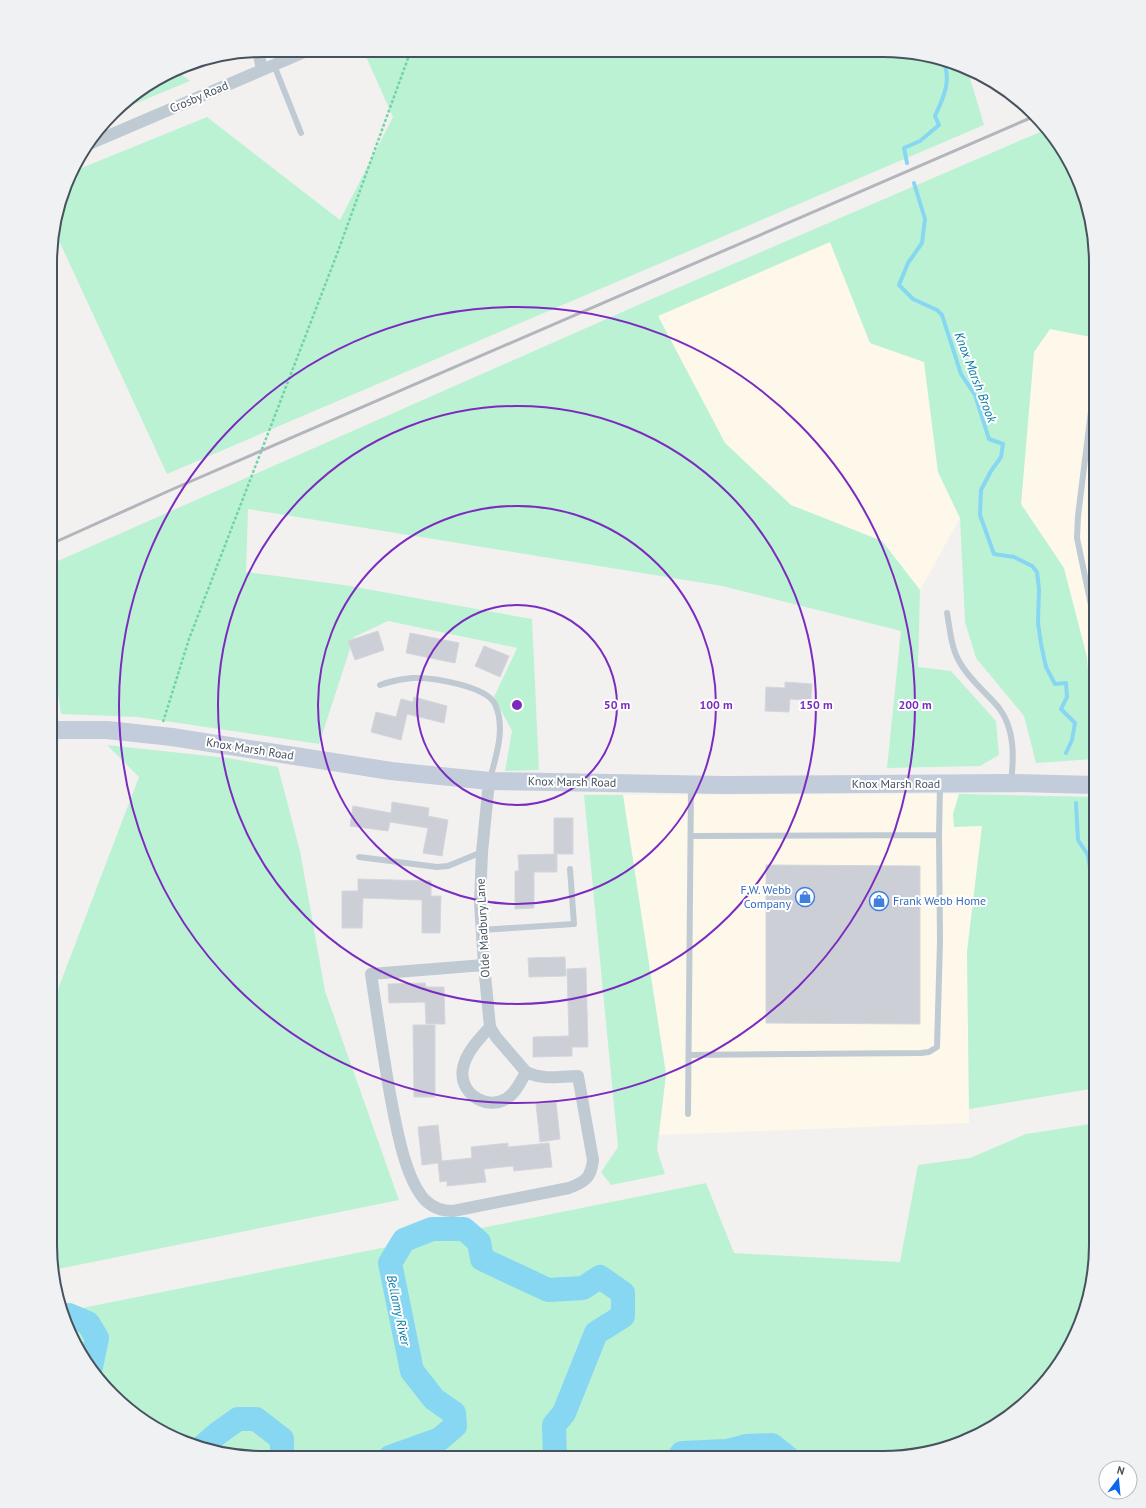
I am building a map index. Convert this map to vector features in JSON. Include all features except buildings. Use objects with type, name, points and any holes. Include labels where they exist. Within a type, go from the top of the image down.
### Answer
[{"type":"main road","name":"Knox Marsh Road","points":[[57,730],[108,730],[159,736],[391,771],[490,781],[691,784],[1011,783],[1089,785]]},
{"type":"street","points":[[259,57],[262,70]]},
{"type":"street","name":"Crosby Road","points":[[99,140],[293,57]]},
{"type":"street","name":"Olde Madbury Lane","points":[[490,781],[482,852],[480,903],[490,1027],[496,1037],[526,1072]]},
{"type":"street","points":[[484,965],[371,974],[396,1128],[407,1167],[425,1200],[434,1207],[444,1210],[453,1210],[569,1188],[580,1184],[588,1177],[592,1169],[593,1160],[578,1076],[547,1078],[536,1077],[526,1072],[515,1091],[507,1098],[497,1103],[487,1103],[478,1100],[470,1094],[462,1076],[463,1066],[477,1041],[490,1027]]},
{"type":"lane","points":[[274,65],[301,133]]},
{"type":"lane","points":[[1089,427],[1078,516],[1077,538],[1089,589]]},
{"type":"lane","points":[[947,613],[953,645],[958,660],[966,674],[999,708],[1007,722],[1012,737],[1013,768],[1011,783]]},
{"type":"lane","points":[[380,685],[396,680],[415,678],[437,680],[479,691],[490,697],[495,704],[500,721],[500,735],[490,781]]},
{"type":"lane","points":[[688,1114],[691,784]]},
{"type":"lane","points":[[689,1055],[922,1053],[929,1052],[937,1047],[940,941],[940,784]]},
{"type":"lane","points":[[691,836],[940,835]]},
{"type":"lane","points":[[359,857],[437,867],[448,866],[482,852]]},
{"type":"lane","points":[[481,930],[574,924],[570,869]]},
{"type":"path","points":[[159,736],[166,708],[189,639],[337,254],[409,57]]},
{"type":"shaded area","points":[[830,242],[870,343],[924,362],[938,472],[960,518],[920,590],[882,541],[791,505],[725,443],[658,316]]},
{"type":"shaded area","points":[[1050,329],[1089,337],[1089,686],[1087,657],[1021,504],[1034,352]]},
{"type":"shaded area","points":[[959,794],[953,814],[982,825],[967,952],[969,1123],[659,1135],[666,1074],[623,795]]},
{"type":"green space","points":[[366,57],[896,57],[936,64],[969,76],[984,125],[167,474],[58,240],[64,210],[80,169],[207,117],[340,220],[393,117]]},
{"type":"green space","points":[[181,74],[190,81],[130,106],[160,85]]},
{"type":"green space","points":[[1041,131],[1068,172],[1082,210],[1089,250],[1089,337],[1050,329],[1034,352],[1021,504],[1064,568],[1087,657],[1089,686],[1089,759],[1036,763],[1024,716],[976,658],[965,622],[960,518],[938,472],[924,362],[870,343],[830,242],[658,316],[725,443],[791,505],[882,541],[920,590],[918,667],[951,671],[996,721],[999,755],[980,766],[887,768],[901,631],[722,586],[248,509],[246,572],[344,585],[532,619],[539,770],[505,771],[512,731],[494,697],[517,648],[388,621],[354,637],[319,744],[138,717],[61,714],[57,686],[57,561],[654,298]]},
{"type":"green space","points":[[107,745],[228,758],[278,767],[300,851],[325,991],[399,1200],[59,1269],[57,1258],[57,992],[139,777]]},
{"type":"green space","points":[[959,794],[1089,797],[1089,1089],[969,1109],[967,952],[982,826],[954,827],[953,814]]},
{"type":"green space","points":[[584,795],[623,795],[666,1074],[657,1150],[665,1174],[611,1185],[601,1172],[618,1147]]},
{"type":"green space","points":[[1089,1124],[1089,1258],[1085,1285],[1078,1311],[1068,1336],[1054,1359],[1038,1381],[1019,1400],[974,1430],[949,1440],[923,1447],[896,1451],[250,1451],[223,1447],[197,1440],[172,1430],[127,1400],[108,1381],[92,1359],[78,1336],[68,1311],[706,1183],[734,1253],[900,1262],[918,1165],[970,1158],[1026,1134]]},
{"type":"waterway","name":"Knox Marsh Brook","points":[[907,163],[904,148],[920,141],[939,125],[935,116],[946,88],[947,74],[945,67]]},
{"type":"waterway","name":"Knox Marsh Brook","points":[[914,183],[925,219],[922,243],[908,263],[899,285],[913,299],[937,310],[942,315],[961,374],[975,395],[989,439],[1003,444],[1001,457],[991,471],[981,490],[980,515],[994,554],[1014,557],[1032,566],[1037,572],[1039,589],[1038,623],[1046,667],[1055,684],[1066,683],[1067,697],[1061,709],[1075,723],[1072,740],[1066,753]]},
{"type":"waterway","name":"Knox Marsh Brook","points":[[1076,803],[1078,840],[1088,855],[1089,862]]},
{"type":"waterway","name":"Bellamy River","points":[[407,1451],[440,1439],[455,1426],[454,1413],[434,1399],[412,1371],[390,1263],[404,1240],[432,1229],[464,1229],[479,1242],[482,1259],[548,1290],[583,1288],[600,1277],[623,1293],[623,1316],[596,1333],[564,1413],[554,1425],[555,1451]]},
{"type":"waterway","name":"Bellamy River","points":[[70,1315],[88,1323],[97,1338],[93,1360]]},
{"type":"waterway","name":"Bellamy River","points":[[207,1443],[238,1419],[256,1419],[282,1439],[282,1451]]},
{"type":"waterway","name":"Bellamy River","points":[[727,1451],[746,1446],[772,1445],[779,1451]]},
{"type":"railway","points":[[57,541],[173,489],[1030,118]]},
{"type":"place","name":"F.W. Webb Company","points":[[805,897]]},
{"type":"place","name":"Frank Webb Home","points":[[879,901]]}]
